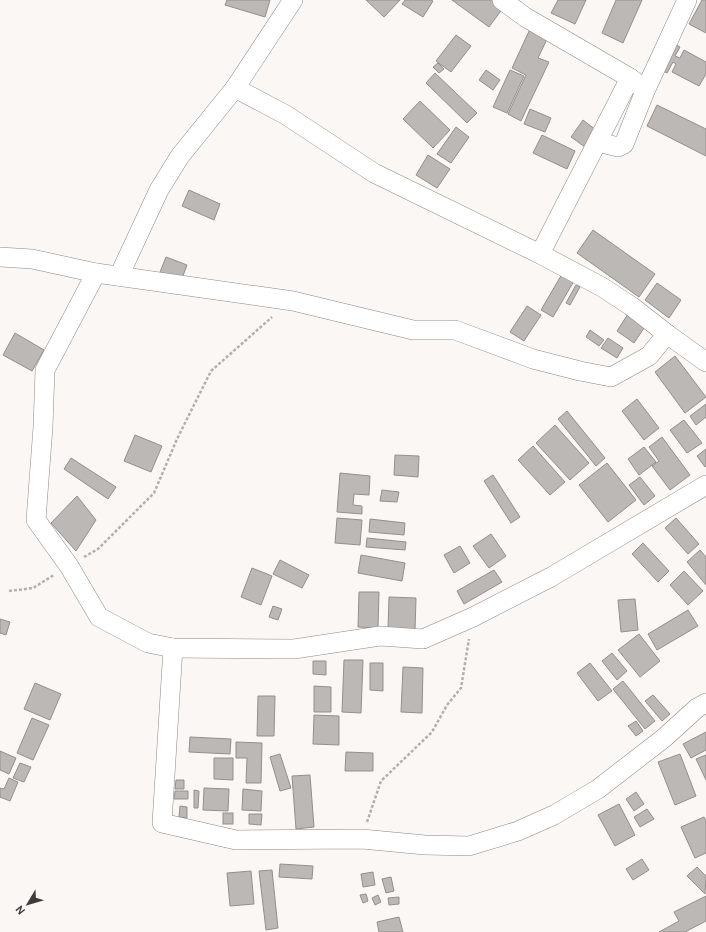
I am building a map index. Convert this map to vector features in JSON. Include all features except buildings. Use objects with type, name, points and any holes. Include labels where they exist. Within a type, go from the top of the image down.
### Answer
[{"type":"street","points":[[119,276],[159,190],[180,156],[235,88],[293,0]]},
{"type":"street","points":[[502,0],[525,17],[630,78],[645,91]]},
{"type":"street","points":[[598,142],[618,147],[624,144],[645,91],[687,0]]},
{"type":"street","points":[[540,254],[630,78]]},
{"type":"street","points":[[235,88],[286,115],[374,174],[540,254],[602,287],[631,306],[706,362]]},
{"type":"street","points":[[0,257],[32,259],[96,273],[293,301],[413,330],[455,330],[533,359],[611,377],[649,356],[667,334]]},
{"type":"street","points":[[96,273],[45,370],[43,427],[36,520],[69,566],[99,617],[148,643],[173,648],[294,649],[380,636],[423,639],[473,617],[551,577],[706,485]]},
{"type":"street","points":[[173,648],[162,823],[236,840],[362,839],[425,845],[469,846],[518,830],[554,815],[598,789],[664,738],[697,708],[706,703]]},
{"type":"path","points":[[9,591],[33,588],[98,549],[154,493],[177,439],[211,371],[257,329],[293,301]]},
{"type":"path","points":[[362,839],[381,781],[432,732],[447,705],[461,688],[473,617]]}]
